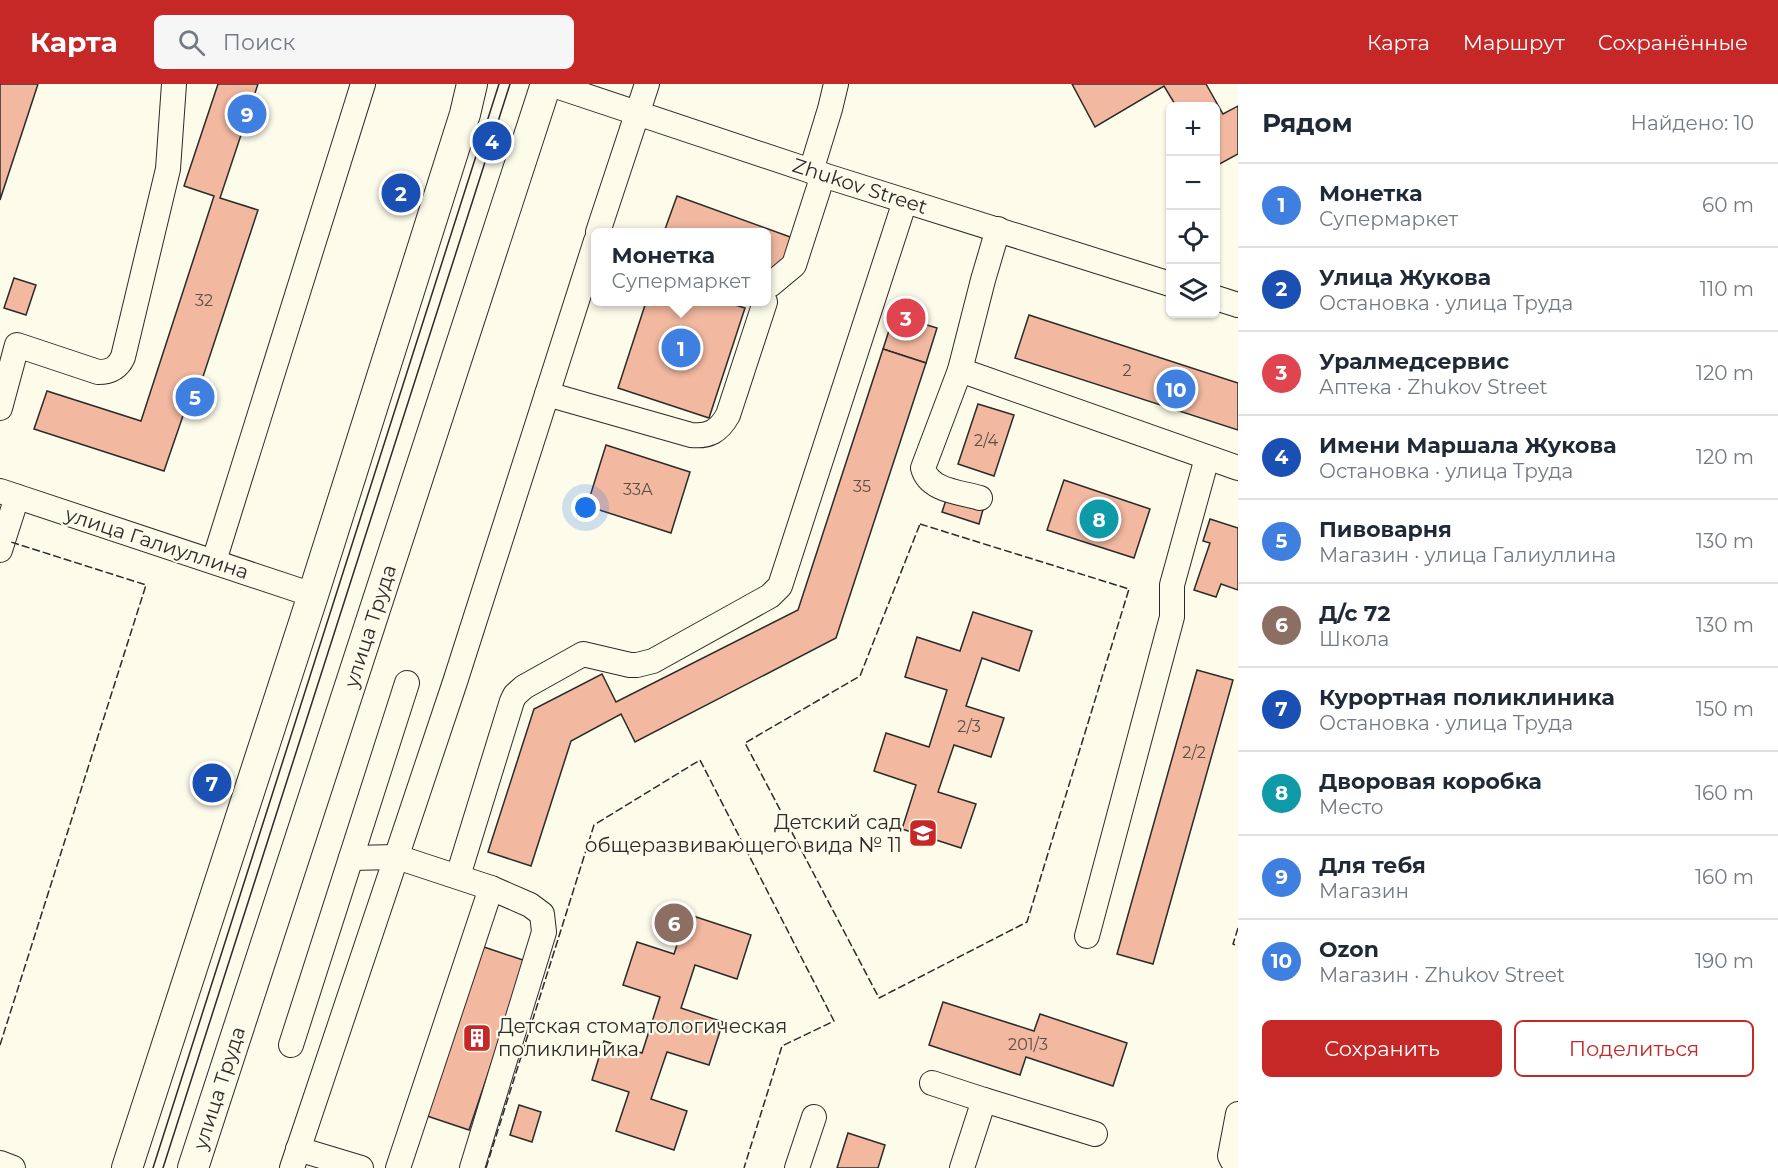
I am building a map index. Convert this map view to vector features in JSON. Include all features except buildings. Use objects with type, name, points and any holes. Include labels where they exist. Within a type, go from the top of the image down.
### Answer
[{"type":"main road","points":[[127,1168],[313,595],[465,114],[472,84]]},
{"type":"main road","name":"улица Труда","points":[[193,1168],[548,84]]},
{"type":"street","points":[[0,408],[8,342],[98,372],[106,372],[120,364],[168,169],[174,84]]},
{"type":"street","points":[[214,561],[363,84]]},
{"type":"street","name":"Zhukov Street","points":[[548,84],[817,173],[1166,283]]},
{"type":"street","points":[[599,228],[647,84]]},
{"type":"street","points":[[771,288],[794,265],[836,84]]},
{"type":"street","points":[[458,876],[512,701],[519,690],[583,654],[630,665],[645,664],[770,596],[780,586],[905,201]]},
{"type":"street","points":[[980,498],[936,486],[925,476],[923,468],[960,370],[982,280],[998,229]]},
{"type":"street","points":[[361,1168],[295,1159],[397,857],[591,257]]},
{"type":"street","points":[[1220,300],[1238,305]]},
{"type":"street","points":[[547,394],[691,435],[702,436],[713,433],[728,415],[763,306]]},
{"type":"street","points":[[960,370],[1238,468]]},
{"type":"street","points":[[1087,936],[1172,617],[1172,585],[1207,458]]},
{"type":"street","points":[[0,550],[8,494]]},
{"type":"street","name":"улица Галиуллина","points":[[8,494],[313,595]]},
{"type":"street","points":[[291,1045],[407,682]]},
{"type":"street","points":[[351,858],[397,857],[491,888],[542,914],[544,932],[472,1168]]},
{"type":"street","points":[[398,1168],[491,888]]},
{"type":"street","points":[[932,1083],[1095,1134]]},
{"type":"street","points":[[962,1168],[984,1100]]},
{"type":"street","points":[[1238,1114],[1230,1156],[1238,1166]]},
{"type":"street","points":[[797,1168],[814,1117]]},
{"type":"street","points":[[0,1164],[13,1168]]},
{"type":"tram line","points":[[153,1168],[499,84]]},
{"type":"tram line","points":[[163,1168],[510,84]]},
{"type":"fence","points":[[920,524],[1129,589],[1027,922],[879,998],[745,743],[860,676],[920,524]]},
{"type":"fence","points":[[0,1045],[146,585],[11,542]]},
{"type":"fence","points":[[486,1168],[594,825],[700,760],[834,1021],[782,1046],[744,1168]]},
{"type":"fence","points":[[1238,928],[1233,944],[1238,946]]},
{"type":"place","name":"Для тебя","points":[[247,114]]},
{"type":"place","name":"Имени Маршала Жукова","points":[[492,141]]},
{"type":"place","name":"Улица Жукова","points":[[401,193]]},
{"type":"place","name":"Уралмедсервис","points":[[906,318]]},
{"type":"place","name":"Монетка","points":[[681,348]]},
{"type":"place","name":"Ozon","points":[[1176,389]]},
{"type":"place","name":"Пивоварня","points":[[195,397]]},
{"type":"place","name":"Дворовая коробка","points":[[1099,519]]},
{"type":"place","name":"Курортная поликлиника","points":[[212,783]]},
{"type":"place","name":"Детский сад общеразвивающего вида № 11","points":[[923,833]]},
{"type":"place","name":"Д/с 72","points":[[674,923]]},
{"type":"place","name":"Детская стоматологическая поликлиника","points":[[477,1038]]}]
